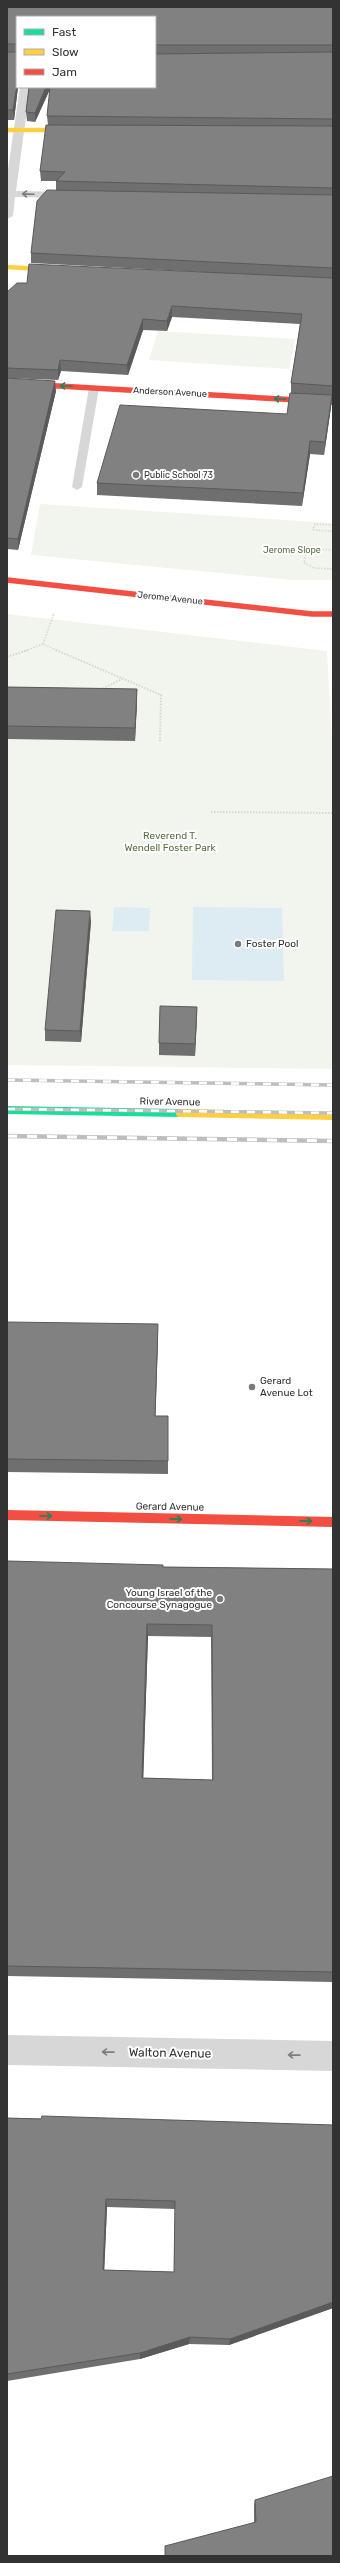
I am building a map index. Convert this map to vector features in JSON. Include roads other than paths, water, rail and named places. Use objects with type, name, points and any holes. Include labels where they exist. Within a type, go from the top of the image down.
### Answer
[{"type":"street","points":[[7,216],[25,88]]},
{"type":"street","points":[[7,130],[86,130]]},
{"type":"street","points":[[11,194],[84,195]]},
{"type":"street","points":[[7,267],[66,270]]},
{"type":"street","name":"Anderson Avenue","points":[[7,383],[333,402]]},
{"type":"street","name":"Jerome Avenue","points":[[7,580],[312,614],[333,614]]},
{"type":"street","name":"River Avenue","points":[[7,1110],[333,1116]]},
{"type":"street","name":"Gerard Avenue","points":[[7,1515],[333,1522]]},
{"type":"street","name":"Walton Avenue","points":[[7,2050],[333,2056]]},
{"type":"lane","points":[[77,487],[94,388]]},
{"type":"railway","points":[[7,1080],[333,1085]]},
{"type":"railway","points":[[7,1109],[333,1113]]},
{"type":"railway","points":[[7,1136],[333,1141]]},
{"type":"place","name":"Public School 73","points":[[136,475]]},
{"type":"place","name":"Foster Pool","points":[[238,944]]},
{"type":"place","name":"Gerard Avenue Lot","points":[[252,1387]]},
{"type":"place","name":"Young Israel of the Concourse Synagogue","points":[[220,1599]]},
{"type":"park label","name":"Jerome Slope","points":[[292,550]]},
{"type":"park label","name":"Reverend T. Wendell Foster Park","points":[[170,842]]}]
